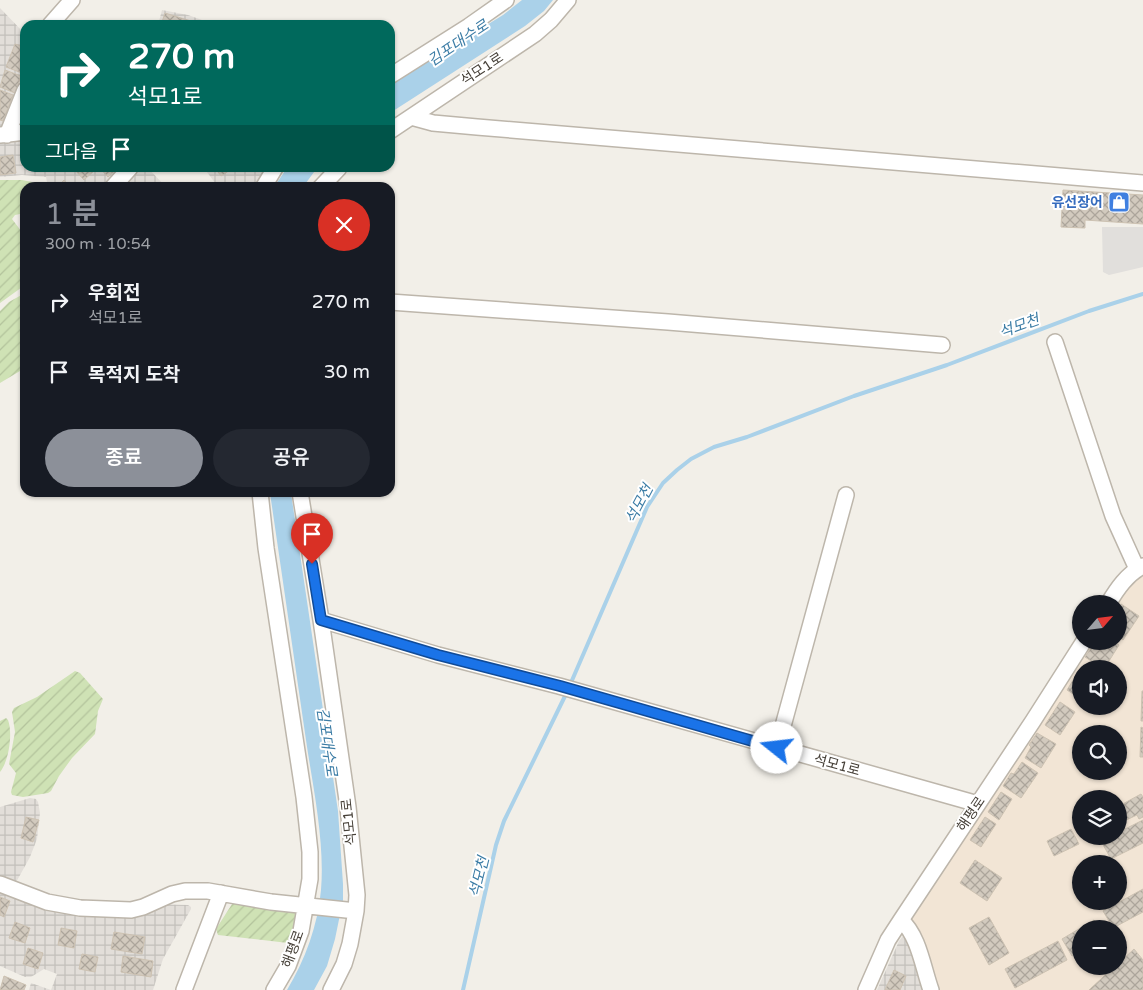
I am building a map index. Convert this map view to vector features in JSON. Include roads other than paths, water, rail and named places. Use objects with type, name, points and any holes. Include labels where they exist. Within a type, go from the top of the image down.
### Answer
[{"type":"lane","points":[[54,20],[72,0]]},
{"type":"lane","points":[[395,73],[506,0]]},
{"type":"lane","name":"석모1로","points":[[395,128],[536,34],[568,0]]},
{"type":"lane","points":[[4,135],[20,101]]},
{"type":"lane","points":[[411,117],[433,123],[477,127],[1143,183]]},
{"type":"lane","points":[[4,135],[20,133]]},
{"type":"lane","points":[[117,182],[126,172]]},
{"type":"lane","points":[[326,182],[336,172]]},
{"type":"lane","points":[[395,302],[668,322],[942,345]]},
{"type":"lane","points":[[1055,342],[1113,516],[1140,567],[1125,580],[1114,595]]},
{"type":"lane","points":[[777,748],[846,495]]},
{"type":"lane","name":"해평로","points":[[261,497],[266,548],[304,797],[310,867],[308,905],[296,948],[274,990]]},
{"type":"lane","name":"석모1로","points":[[301,497],[348,807],[356,888],[351,911],[350,944],[339,976],[331,990]]},
{"type":"lane","name":"석모1로","points":[[321,620],[492,670],[560,686],[978,804]]},
{"type":"lane","name":"해평로","points":[[866,990],[882,954],[901,920],[1078,650]]},
{"type":"lane","points":[[0,884],[54,904],[80,908],[110,910],[139,908],[166,895],[185,891],[221,893],[271,902],[351,911]]},
{"type":"lane","points":[[184,990],[221,893]]},
{"type":"lane","points":[[901,920],[915,940],[931,990]]},
{"type":"water","name":"김포대수로","points":[[522,0],[553,0],[544,11],[525,26],[395,110],[395,82],[503,15]]},
{"type":"water","points":[[284,172],[314,172],[307,182],[277,182]]},
{"type":"water","name":"김포대수로","points":[[271,497],[292,497],[338,811],[343,884],[343,900],[327,966],[314,990],[287,990],[305,954],[314,929],[321,890],[322,872],[318,815]]},
{"type":"waterway","name":"석모천","points":[[570,685],[647,507],[663,483],[691,459],[714,447],[747,437],[854,396],[947,365],[1089,311],[1143,294]]},
{"type":"waterway","name":"석모천","points":[[463,990],[496,845],[504,821],[567,692]]},
{"type":"place","name":"유선장어","points":[[1119,202]]}]
